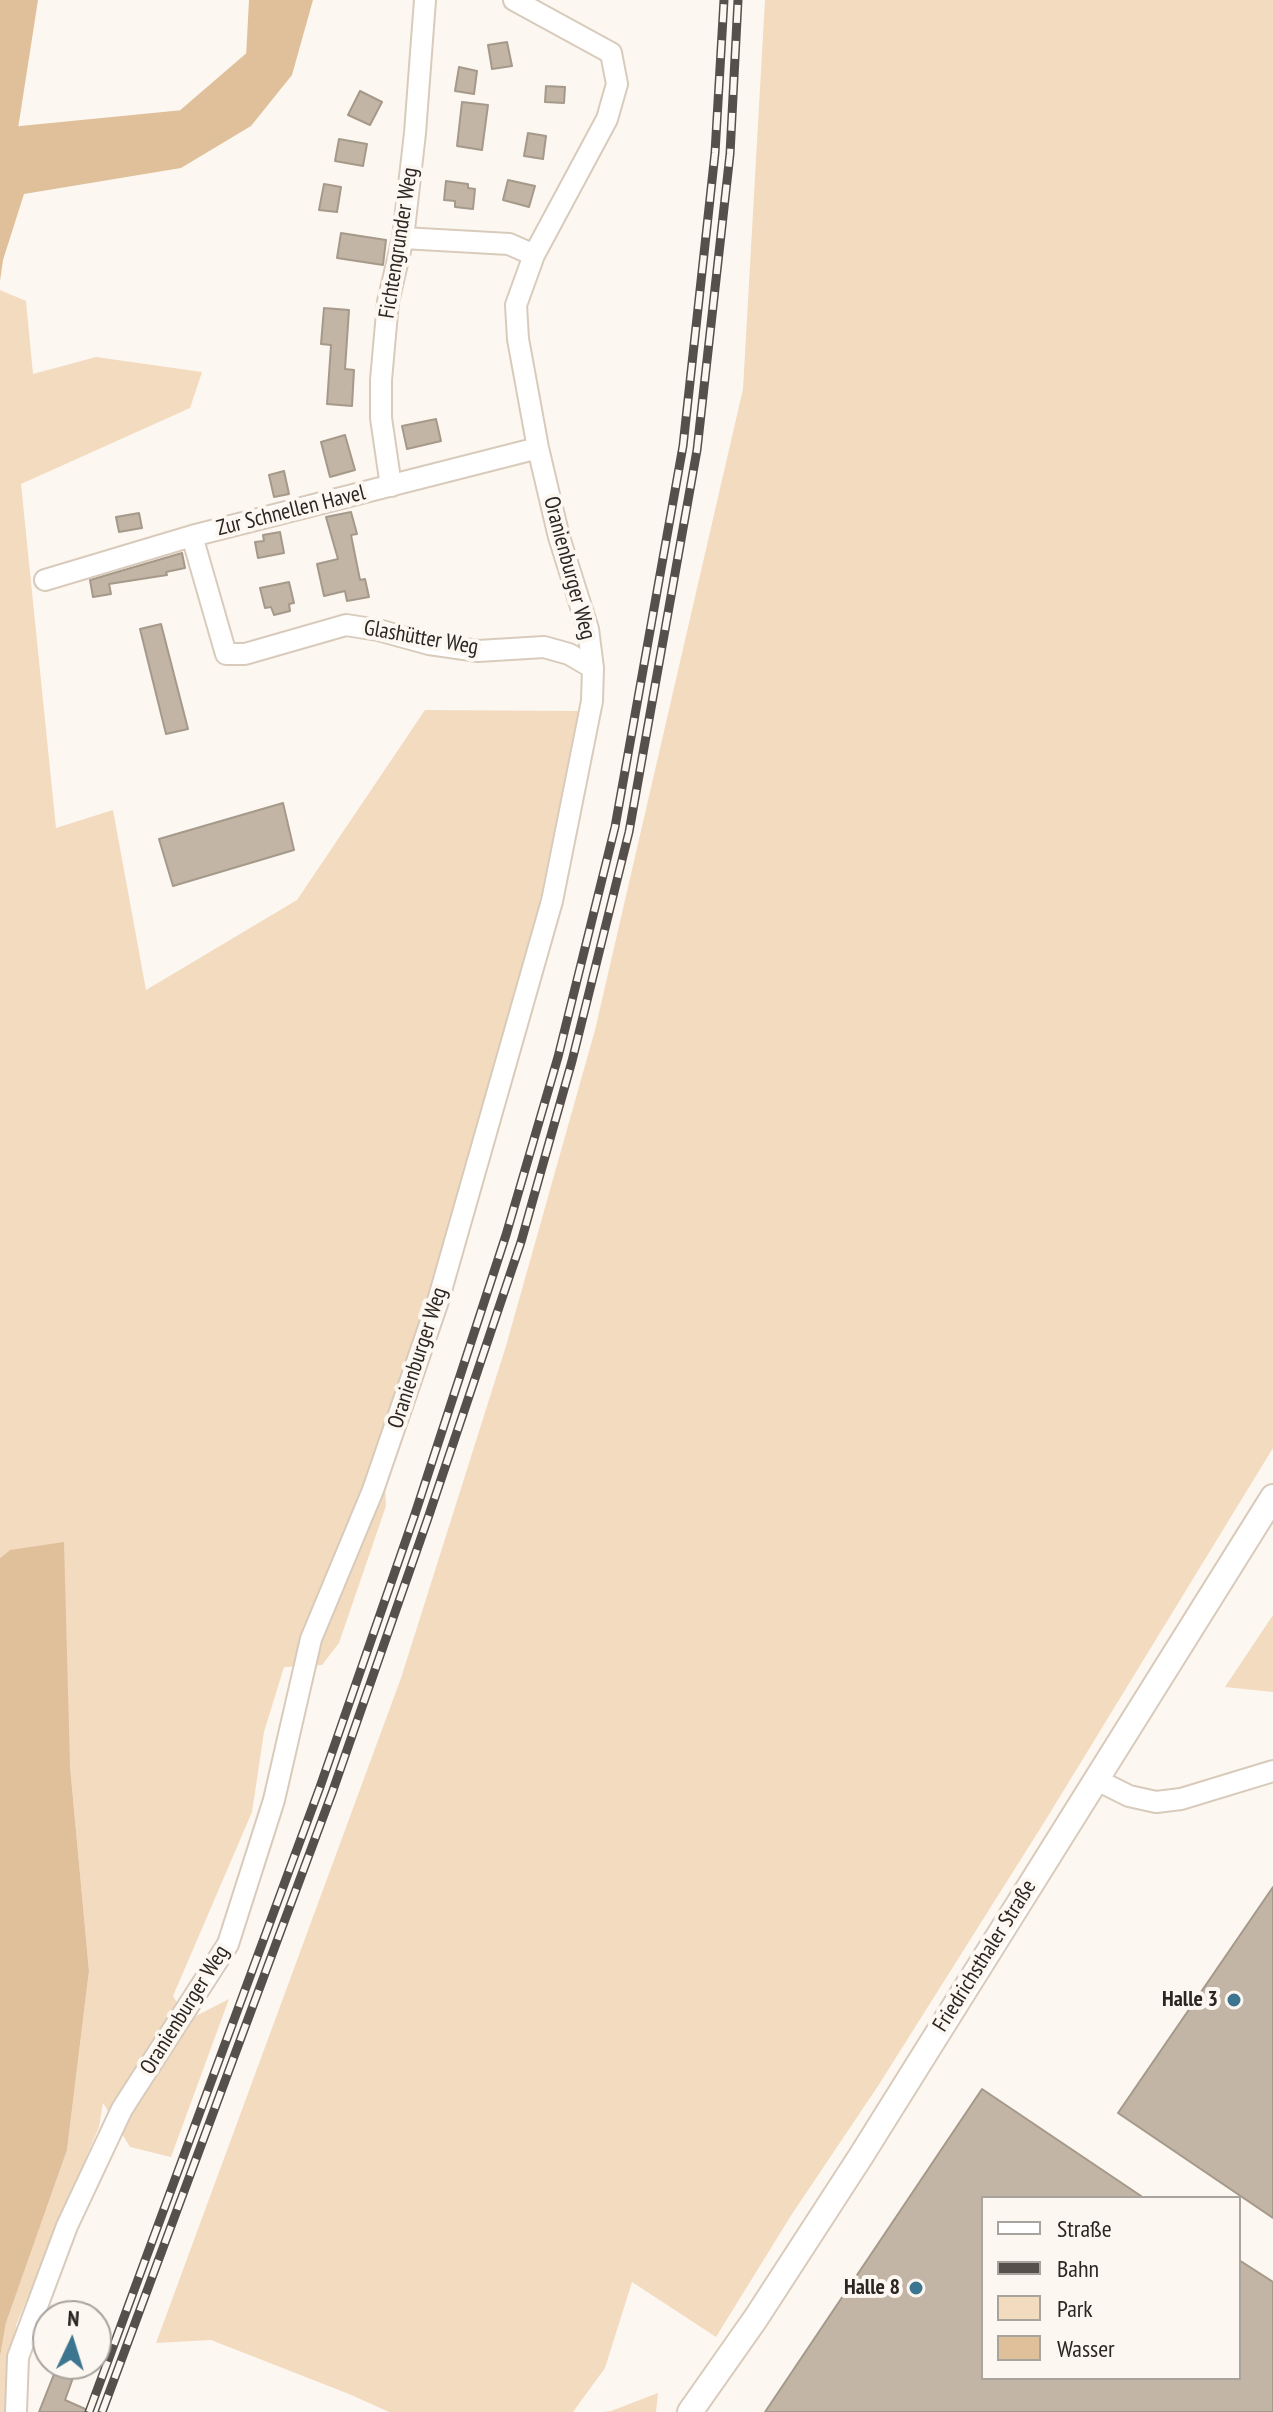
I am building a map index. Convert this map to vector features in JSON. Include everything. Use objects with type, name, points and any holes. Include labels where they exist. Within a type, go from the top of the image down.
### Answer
[{"type":"street","name":"Fichtengrunder Weg","points":[[391,486],[381,418],[381,380],[388,302],[403,238],[425,0]]},
{"type":"street","name":"Oranienburger Weg","points":[[16,2412],[18,2357],[67,2226],[122,2109],[228,1944],[274,1800],[311,1639],[373,1490],[438,1301],[548,916],[592,701],[593,668],[588,629],[559,537],[538,448],[518,339],[516,305],[534,255],[607,119],[617,84],[611,53],[514,0]]},
{"type":"street","points":[[403,238],[509,244],[534,255]]},
{"type":"street","name":"Zur Schnellen Havel","points":[[45,580],[192,536],[538,448]]},
{"type":"street","name":"Glashütter Weg","points":[[192,536],[226,654],[245,654],[346,625],[429,644],[478,651],[544,647],[569,654],[593,668]]},
{"type":"street","name":"Friedrichsthaler Straße","points":[[690,2412],[756,2318],[853,2168],[1273,1497]]},
{"type":"street","points":[[1095,1779],[1129,1796],[1156,1802],[1181,1799],[1273,1771]]},
{"type":"green space","points":[[765,0],[1273,0],[1273,1448],[1045,1821],[716,2337],[632,2282],[605,2368],[573,2412],[389,2412],[211,2340],[156,2343],[401,1678],[506,1346],[595,1030],[743,389]]},
{"type":"green space","points":[[0,290],[26,301],[33,374],[96,357],[202,372],[190,408],[21,484],[56,828],[113,810],[146,990],[297,900],[425,710],[580,711],[526,966],[452,1224],[383,1440],[386,1506],[339,1643],[322,1665],[284,1667],[264,1732],[252,1812],[173,1996],[188,2020],[229,1999],[171,2157],[130,2147],[103,2103],[99,2127],[16,2325],[9,2412],[0,2412],[0,2357],[6,2323],[67,2150],[89,1971],[70,1766],[10,1550],[0,1558]]},
{"type":"green space","points":[[1273,1615],[1273,1692],[1225,1687]]},
{"type":"green space","points":[[658,2393],[656,2412],[603,2412],[611,2411]]},
{"type":"water","points":[[0,0],[38,0],[17,135],[184,120],[256,58],[259,0],[313,0],[292,75],[251,126],[181,168],[24,194],[3,260],[0,281]]},
{"type":"water","points":[[64,1542],[70,1766],[89,1971],[67,2150],[6,2323],[0,2357],[0,1558],[10,1550]]},
{"type":"building","points":[[507,42],[512,66],[492,69],[488,45]]},
{"type":"building","points":[[459,67],[477,71],[474,94],[455,91]]},
{"type":"building","points":[[546,86],[565,87],[564,103],[545,102]]},
{"type":"building","points":[[360,91],[382,102],[370,125],[348,115]]},
{"type":"building","points":[[462,102],[488,105],[482,150],[457,146]]},
{"type":"building","points":[[528,133],[546,136],[543,159],[524,156]]},
{"type":"building","points":[[339,139],[367,144],[363,166],[335,161]]},
{"type":"building","points":[[508,180],[535,186],[529,207],[503,200]]},
{"type":"building","points":[[446,181],[468,184],[468,188],[475,189],[473,209],[455,207],[455,201],[444,200]]},
{"type":"building","points":[[324,184],[341,187],[337,212],[319,210]]},
{"type":"building","points":[[341,233],[386,240],[383,265],[337,258]]},
{"type":"building","points":[[324,308],[349,310],[345,369],[354,370],[352,406],[327,404],[331,345],[321,344]]},
{"type":"building","points":[[436,419],[441,441],[407,449],[402,426]]},
{"type":"building","points":[[345,435],[355,470],[330,477],[321,442]]},
{"type":"building","points":[[284,471],[289,494],[274,497],[269,475]]},
{"type":"building","points":[[351,512],[357,534],[351,535],[360,580],[365,579],[369,597],[347,601],[345,591],[324,596],[317,564],[338,559],[326,517]]},
{"type":"building","points":[[139,513],[142,528],[119,532],[116,517]]},
{"type":"building","points":[[280,532],[284,553],[258,558],[255,542],[264,541],[263,535]]},
{"type":"building","points":[[182,553],[185,568],[166,572],[167,575],[109,584],[111,594],[93,597],[90,580]]},
{"type":"building","points":[[289,582],[294,603],[289,604],[290,611],[274,615],[271,607],[265,608],[260,588]]},
{"type":"building","points":[[161,624],[188,729],[166,734],[140,629]]},
{"type":"building","points":[[283,803],[294,850],[173,886],[159,839]]},
{"type":"building","name":"Halle 3","points":[[1273,1887],[1273,2218],[1118,2113]]},
{"type":"building","name":"Halle 8","points":[[982,2089],[1141,2196],[981,2196],[981,2380],[1241,2380],[1241,2261],[1273,2282],[1273,2412],[765,2412]]},
{"type":"building","points":[[52,2380],[72,2380],[65,2400],[92,2412],[39,2412]]},
{"type":"waterway","points":[[0,138],[184,120],[256,58],[259,0]]},
{"type":"railway","points":[[89,2412],[320,1787],[415,1514],[506,1235],[558,1057],[615,827],[683,446],[715,153],[724,0]]},
{"type":"railway","points":[[102,2412],[332,1793],[428,1518],[521,1242],[572,1061],[629,832],[697,450],[730,154],[738,0]]},
{"type":"place","name":"Halle 3","points":[[1234,2000]]},
{"type":"place","name":"Halle 8","points":[[916,2288]]}]
